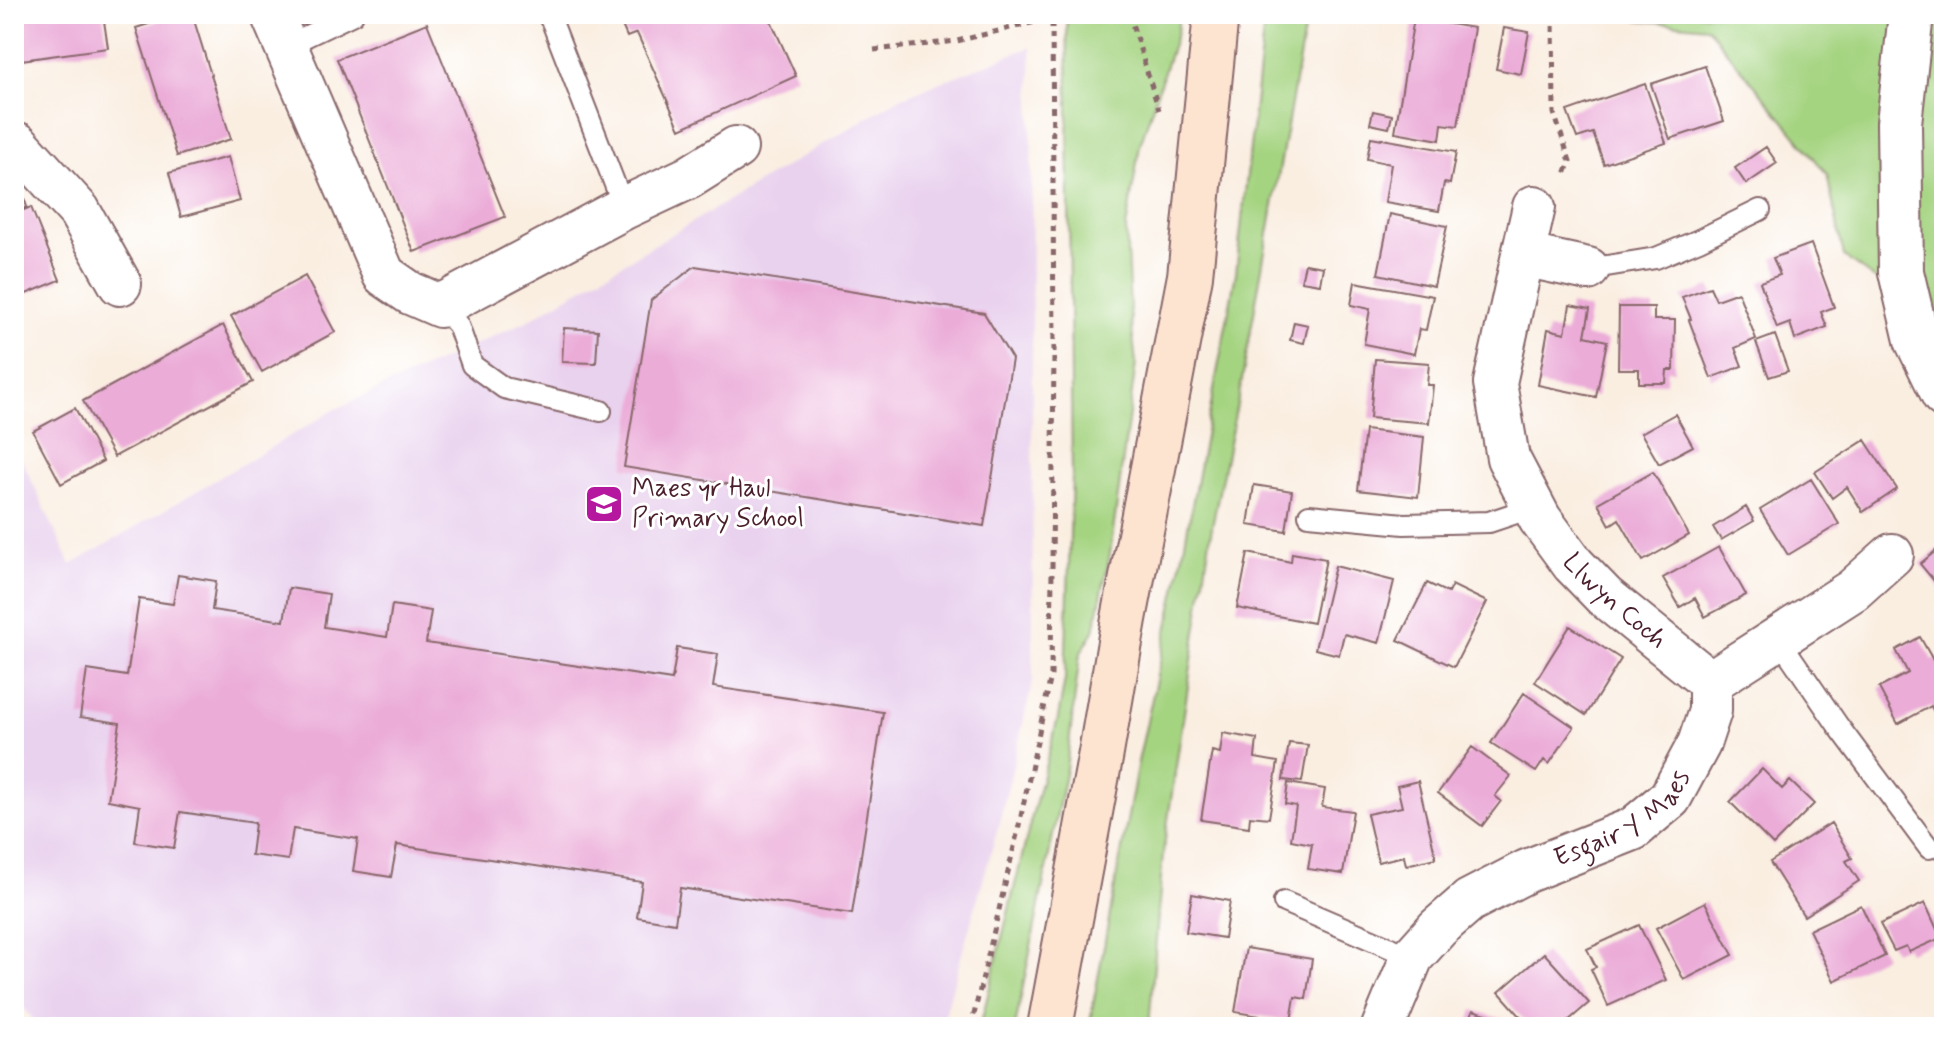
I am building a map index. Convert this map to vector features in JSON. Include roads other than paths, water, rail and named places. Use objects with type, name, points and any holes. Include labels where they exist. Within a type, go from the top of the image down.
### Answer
[{"type":"main road","points":[[1050,1027],[1190,276],[1216,14]]},
{"type":"street","points":[[1911,14],[1899,123],[1901,272],[1917,340],[1944,395]]},
{"type":"street","points":[[279,30],[384,275],[410,293],[440,306],[624,208],[688,178],[736,148]]},
{"type":"street","points":[[14,143],[79,211],[120,284]]},
{"type":"street","name":"Llwyn Coch","points":[[1534,207],[1495,383],[1508,458],[1540,519],[1573,564],[1604,596],[1710,682]]},
{"type":"street","points":[[1523,255],[1588,269]]},
{"type":"street","points":[[1710,682],[1853,590],[1892,555]]},
{"type":"street","name":"Esgair Y Maes","points":[[1383,1027],[1412,957],[1438,928],[1469,901],[1527,871],[1633,829],[1670,798],[1703,733],[1710,711],[1710,682]]},
{"type":"lane","points":[[279,30],[353,14]]},
{"type":"lane","points":[[547,14],[624,208]]},
{"type":"lane","points":[[1588,269],[1656,258],[1760,210]]},
{"type":"lane","points":[[440,306],[458,325],[472,365],[504,388],[601,411]]},
{"type":"lane","points":[[1309,515],[1404,524],[1489,522],[1534,507]]},
{"type":"lane","points":[[1778,638],[1839,727],[1929,848]]},
{"type":"lane","points":[[1284,902],[1412,957]]},
{"type":"place","name":"Maes yr Haul Primary School","points":[[604,504]]}]
